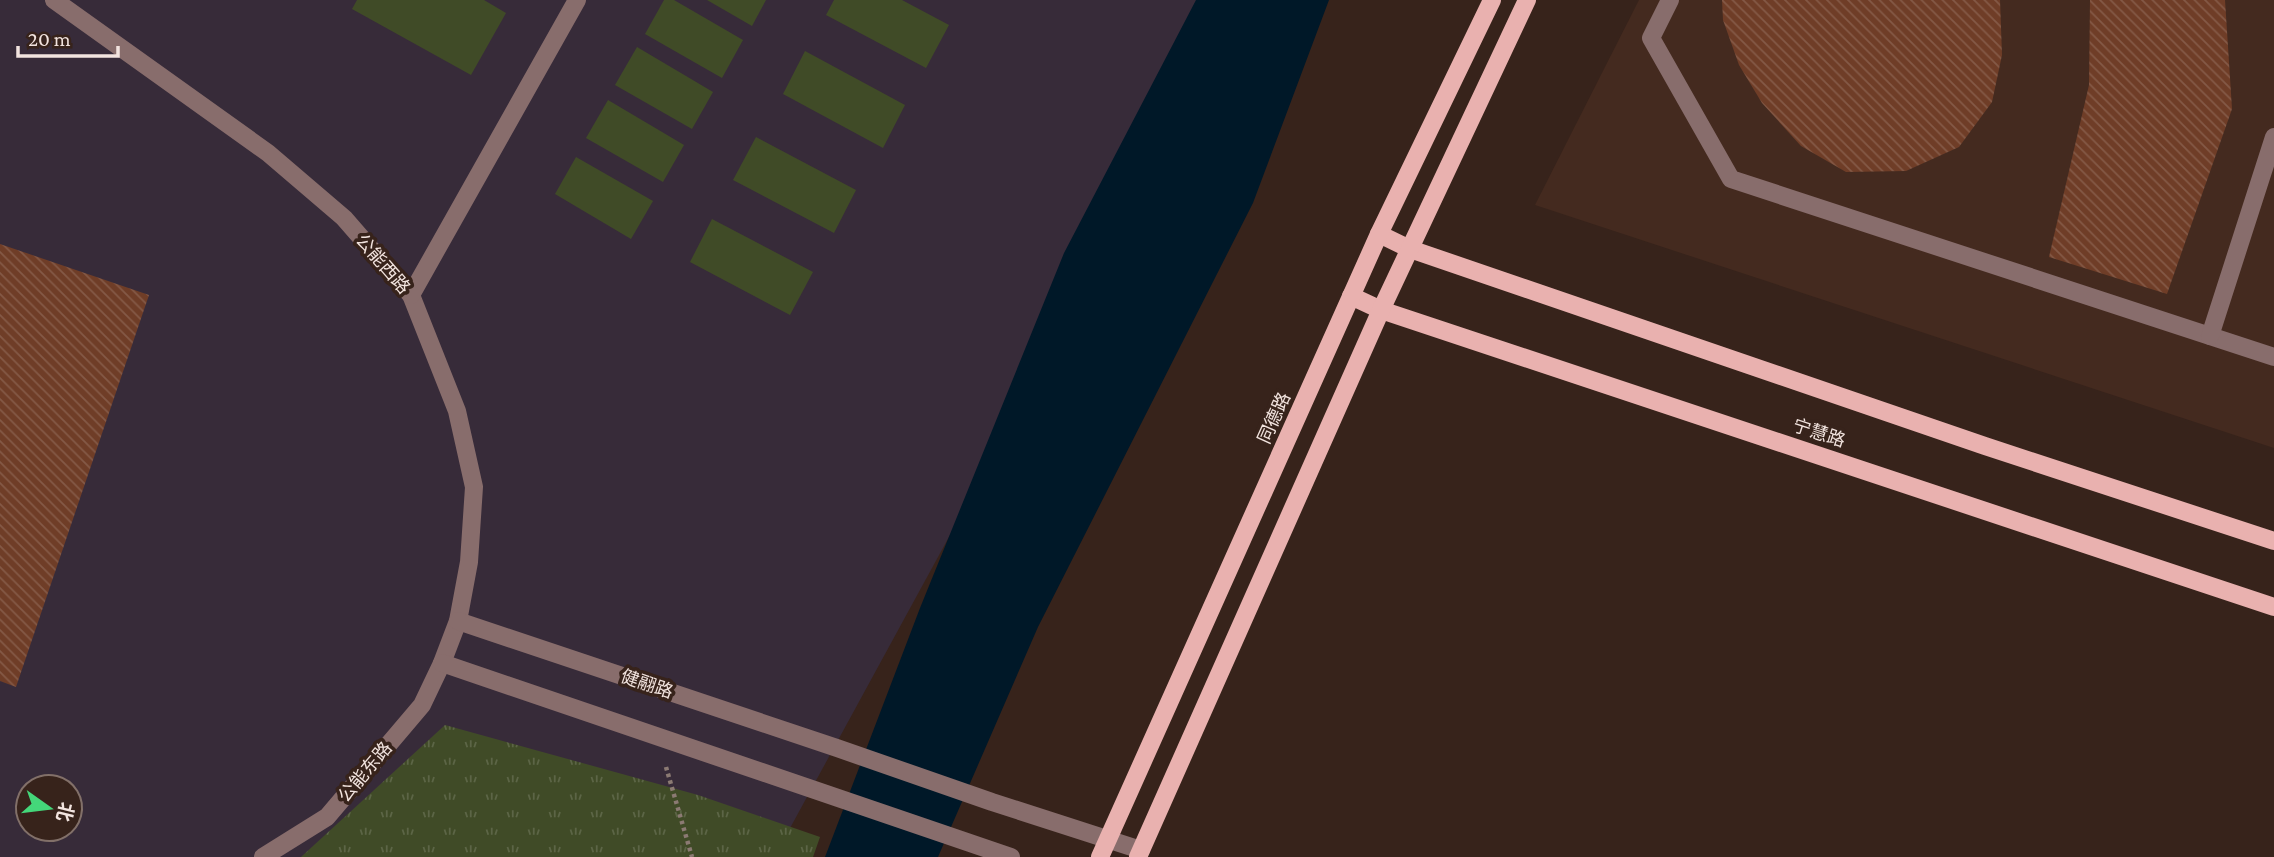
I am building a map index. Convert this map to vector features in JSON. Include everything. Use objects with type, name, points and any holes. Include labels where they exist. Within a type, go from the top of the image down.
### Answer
[{"type":"main road","name":"同德路","points":[[1100,857],[1379,234],[1492,0]]},
{"type":"main road","points":[[1140,853],[1381,310],[1527,0]]},
{"type":"main road","points":[[1379,234],[1410,249],[2274,541]]},
{"type":"main road","name":"宁慧路","points":[[1352,296],[1381,310],[2274,607]]},
{"type":"street","name":"公能西路","points":[[54,0],[268,153],[344,218],[411,295],[457,411],[474,487],[469,562],[458,621],[442,663]]},
{"type":"street","points":[[411,295],[577,0]]},
{"type":"street","points":[[1670,0],[1651,38],[1731,179],[2274,357]]},
{"type":"street","points":[[2210,336],[2274,137]]},
{"type":"street","name":"健翮路","points":[[458,621],[992,803],[1108,838],[1140,853]]},
{"type":"street","points":[[442,663],[1011,857]]},
{"type":"street","name":"公能东路","points":[[263,857],[327,817],[422,705],[442,663]]},
{"type":"path","points":[[656,736],[692,857]]},
{"type":"shaded area","points":[[0,0],[1242,0],[789,830],[779,857],[0,857]]},
{"type":"shaded area","points":[[1639,0],[2274,0],[2274,448],[1535,205]]},
{"type":"green space","points":[[357,0],[484,0],[506,13],[471,75],[352,9]]},
{"type":"green space","points":[[664,0],[674,0],[743,40],[722,78],[645,34]]},
{"type":"green space","points":[[707,0],[766,0],[752,26]]},
{"type":"green space","points":[[834,0],[902,0],[949,25],[926,68],[826,15]]},
{"type":"green space","points":[[637,47],[713,92],[692,129],[615,85]]},
{"type":"green space","points":[[805,51],[905,105],[883,148],[783,94]]},
{"type":"green space","points":[[608,100],[684,145],[663,182],[586,138]]},
{"type":"green space","points":[[756,137],[856,190],[834,233],[733,180]]},
{"type":"green space","points":[[576,157],[653,201],[631,239],[555,194]]},
{"type":"green space","points":[[712,219],[813,272],[790,315],[690,262]]},
{"type":"green space","points":[[445,725],[698,795],[820,837],[813,857],[301,857]]},
{"type":"water","points":[[1196,0],[1329,0],[1253,203],[1038,627],[938,857],[825,857],[920,608],[1064,253]]},
{"type":"building","points":[[1722,0],[2000,0],[2002,55],[1992,102],[1959,147],[1906,171],[1846,172],[1801,146],[1762,103],[1739,65],[1723,20]]},
{"type":"building","points":[[2090,0],[2225,0],[2232,109],[2167,294],[2049,257],[2089,85]]},
{"type":"building","points":[[0,244],[149,295],[16,687],[0,681]]}]
